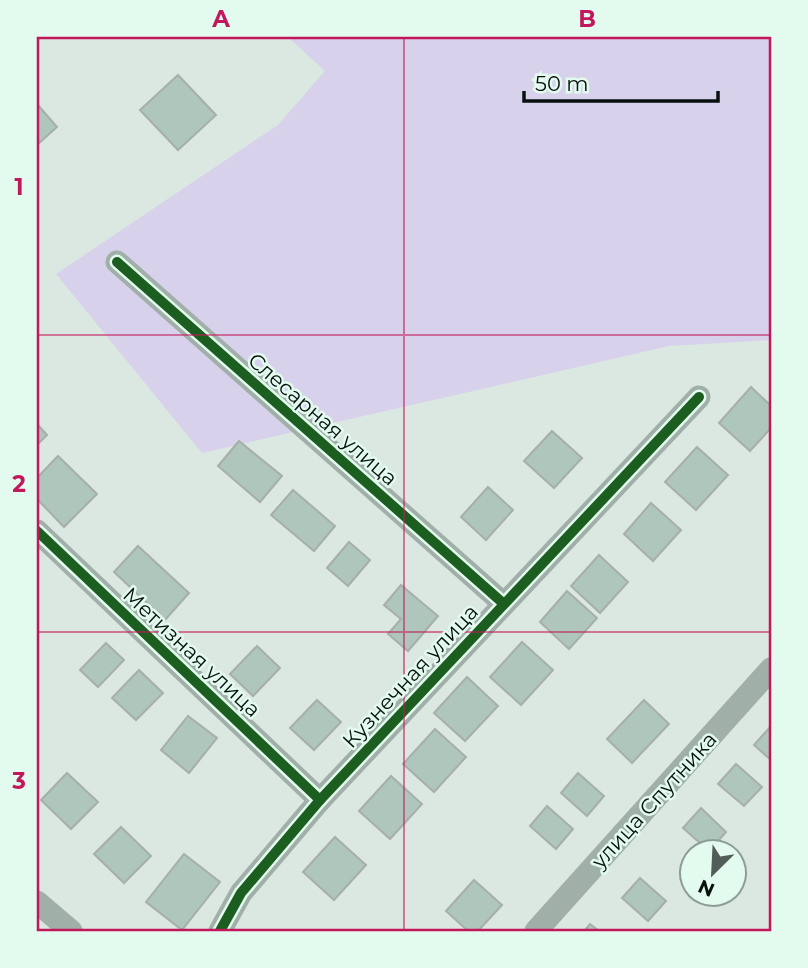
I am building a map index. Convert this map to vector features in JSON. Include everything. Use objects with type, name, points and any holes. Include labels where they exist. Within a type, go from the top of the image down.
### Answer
[{"type":"street","name":"Слесарная улица","points":[[117,262],[504,604]]},
{"type":"street","name":"Кузнечная улица","points":[[220,931],[241,893],[320,800],[699,397]]},
{"type":"street","name":"Метизная улица","points":[[37,531],[320,800]]},
{"type":"street","name":"улица Спутника","points":[[536,931],[771,669]]},
{"type":"street","points":[[37,902],[71,931]]},
{"type":"shaded area","points":[[288,37],[771,37],[771,340],[669,346],[202,453],[56,274],[278,125],[325,71]]},
{"type":"building","points":[[178,75],[216,115],[178,150],[140,110]]},
{"type":"building","points":[[37,104],[57,127],[37,145]]},
{"type":"building","points":[[751,387],[771,406],[771,428],[750,451],[719,423]]},
{"type":"building","points":[[37,424],[47,435],[37,445]]},
{"type":"building","points":[[552,431],[582,458],[554,488],[524,461]]},
{"type":"building","points":[[239,441],[282,476],[260,502],[218,466]]},
{"type":"building","points":[[697,447],[728,475],[696,510],[665,482]]},
{"type":"building","points":[[58,456],[97,494],[64,527],[37,499],[37,478]]},
{"type":"building","points":[[488,487],[513,510],[486,540],[461,517]]},
{"type":"building","points":[[293,490],[335,526],[314,551],[271,515]]},
{"type":"building","points":[[651,503],[681,530],[653,561],[624,534]]},
{"type":"building","points":[[349,542],[370,560],[348,586],[327,568]]},
{"type":"building","points":[[138,546],[189,593],[165,620],[114,572]]},
{"type":"building","points":[[599,555],[628,582],[600,613],[571,586]]},
{"type":"building","points":[[401,585],[438,616],[408,651],[388,634],[401,619],[384,605]]},
{"type":"building","points":[[567,591],[597,618],[569,649],[540,622]]},
{"type":"building","points":[[522,642],[553,670],[521,705],[490,677]]},
{"type":"building","points":[[106,643],[124,660],[98,687],[80,670]]},
{"type":"building","points":[[257,646],[280,668],[253,696],[230,674]]},
{"type":"building","points":[[139,670],[163,693],[136,720],[112,698]]},
{"type":"building","points":[[467,677],[498,706],[465,741],[434,713]]},
{"type":"building","points":[[317,700],[341,722],[314,750],[290,728]]},
{"type":"building","points":[[644,700],[669,724],[632,763],[607,739]]},
{"type":"building","points":[[188,716],[217,738],[189,773],[161,750]]},
{"type":"building","points":[[771,726],[771,760],[754,745]]},
{"type":"building","points":[[435,729],[466,757],[434,792],[403,764]]},
{"type":"building","points":[[736,764],[762,787],[744,806],[718,784]]},
{"type":"building","points":[[67,773],[98,802],[71,829],[41,800]]},
{"type":"building","points":[[578,773],[604,796],[587,816],[561,793]]},
{"type":"building","points":[[391,776],[422,804],[390,839],[359,811]]},
{"type":"building","points":[[547,806],[573,829],[556,849],[530,826]]},
{"type":"building","points":[[701,808],[726,832],[721,838],[694,838],[683,828]]},
{"type":"building","points":[[121,827],[151,856],[124,883],[94,854]]},
{"type":"building","points":[[335,837],[366,865],[334,900],[303,872]]},
{"type":"building","points":[[184,854],[220,882],[182,930],[146,902]]},
{"type":"building","points":[[640,878],[666,901],[648,921],[622,898]]},
{"type":"building","points":[[474,880],[502,905],[478,931],[468,931],[446,911]]},
{"type":"building","points":[[590,924],[599,931],[584,931]]},
{"type":"cycle path","points":[[117,262],[504,604]]},
{"type":"cycle path","points":[[220,931],[241,893],[320,800],[699,397]]},
{"type":"cycle path","points":[[37,531],[320,800]]}]
